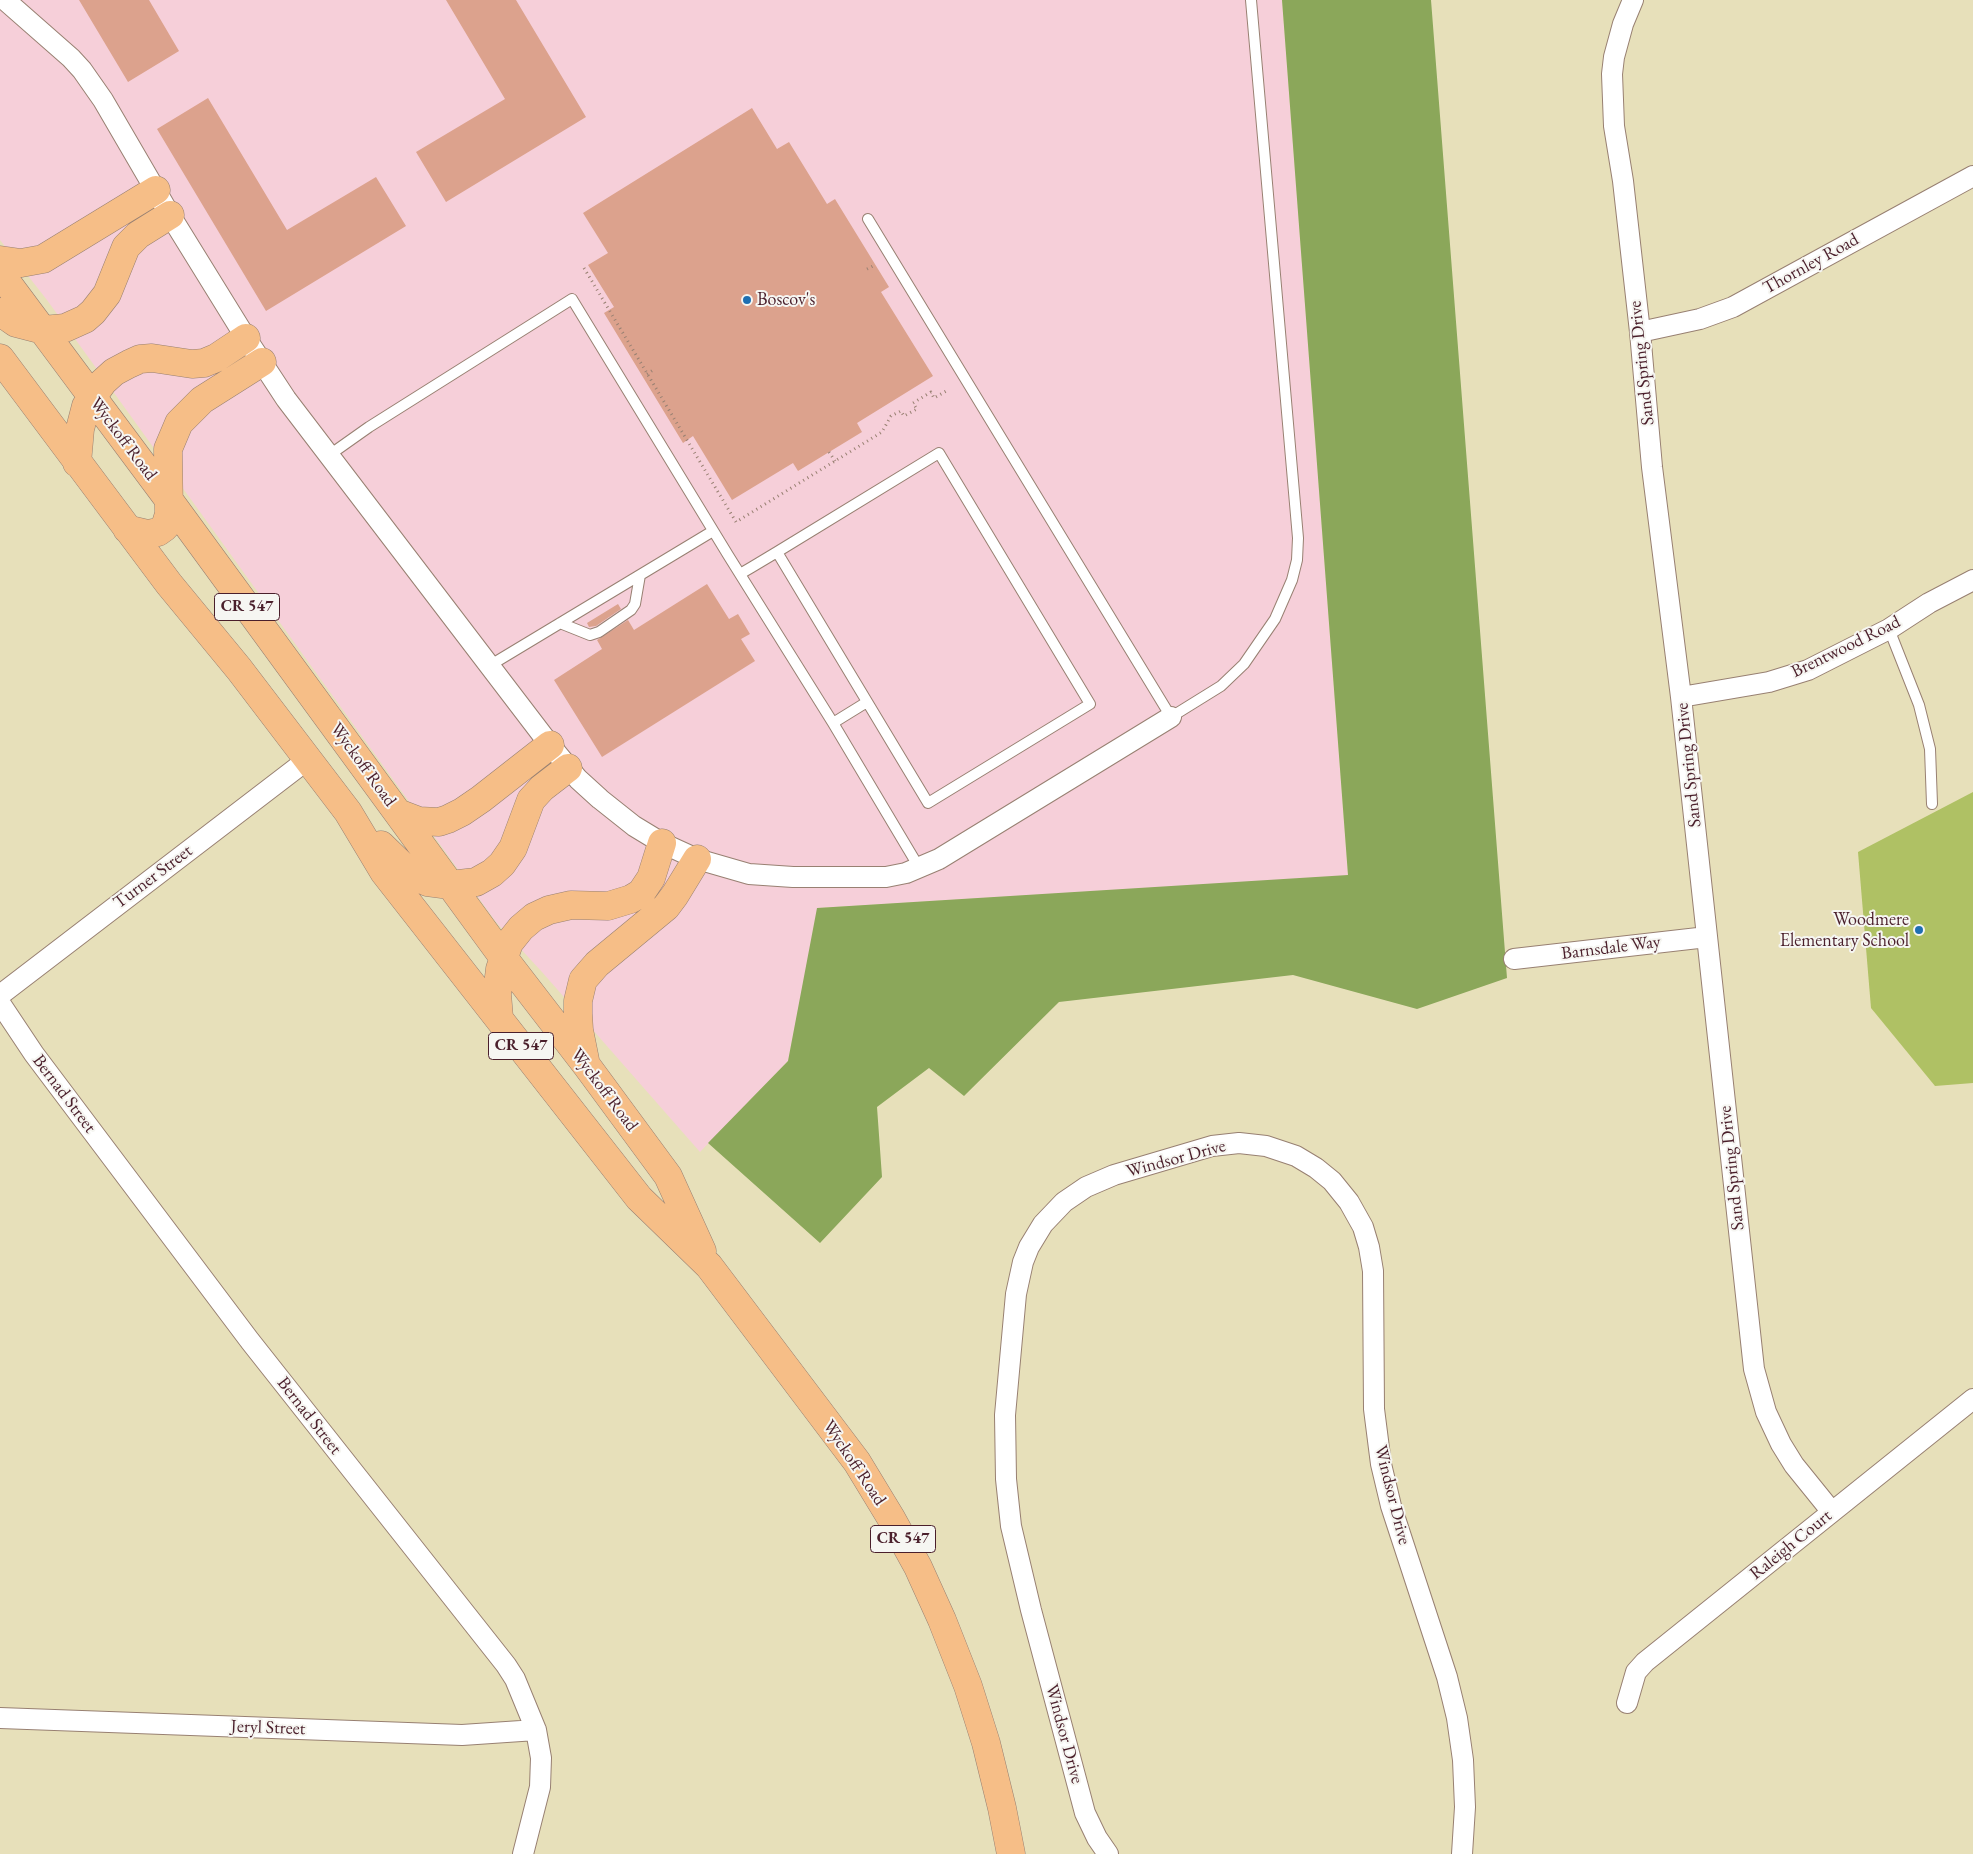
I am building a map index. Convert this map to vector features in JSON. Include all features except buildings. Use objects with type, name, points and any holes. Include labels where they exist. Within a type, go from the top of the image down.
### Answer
[{"type":"main road","points":[[0,260],[21,263],[43,259],[156,190]]},
{"type":"main road","points":[[0,312],[16,323],[43,330],[65,328],[85,318],[93,312],[107,294],[126,247],[138,235],[170,215]]},
{"type":"main road","name":"Wyckoff Road","points":[[0,273],[169,500],[503,957],[668,1176],[709,1266]]},
{"type":"main road","points":[[77,463],[80,429],[86,406],[91,396],[114,372],[134,362],[152,358],[192,364],[204,363],[216,358],[246,338]]},
{"type":"main road","name":"Wyckoff Road","points":[[0,358],[169,584],[239,669],[348,812],[384,872],[639,1198],[709,1266],[857,1462],[892,1518],[918,1567],[942,1620],[968,1686],[986,1743],[1011,1854]]},
{"type":"main road","points":[[127,529],[148,534],[161,530],[168,519],[168,449],[179,423],[202,400],[262,362]]},
{"type":"main road","points":[[398,813],[419,821],[439,822],[448,819],[481,799],[550,745]]},
{"type":"main road","points":[[348,812],[410,873],[427,882],[450,885],[476,882],[492,873],[502,864],[513,848],[531,800],[542,788],[568,768]]},
{"type":"main road","points":[[499,1018],[497,986],[503,957],[509,943],[521,928],[542,913],[564,906],[608,906],[631,899],[641,893],[652,878],[662,844]]},
{"type":"main road","points":[[587,1066],[579,1030],[578,1014],[578,1001],[583,980],[597,964],[666,907],[676,895],[697,859]]},
{"type":"street","points":[[5,0],[65,52],[82,70],[103,100],[170,215],[286,399],[550,745],[589,790],[616,812],[662,844],[697,859],[743,872],[793,877],[886,877],[906,874],[939,859],[1171,717]]},
{"type":"street","name":"Sand Spring Drive","points":[[1633,0],[1623,24],[1614,57],[1612,74],[1614,126],[1623,181],[1640,332],[1652,467],[1681,697],[1754,1369],[1766,1412],[1781,1444],[1794,1465],[1832,1512]]},
{"type":"street","name":"Thornley Road","points":[[1640,332],[1700,319],[1733,307],[1973,176]]},
{"type":"street","name":"Brentwood Road","points":[[1681,697],[1768,682],[1808,670],[1889,629],[1929,603],[1973,580]]},
{"type":"street","name":"Turner Street","points":[[0,995],[308,760]]},
{"type":"street","name":"Barnsdale Way","points":[[1514,959],[1707,937]]},
{"type":"street","name":"Bernad Street","points":[[0,1003],[34,1054],[250,1341],[506,1665],[515,1679],[536,1730],[541,1758],[540,1787],[523,1854]]},
{"type":"street","name":"Windsor Drive","points":[[1108,1854],[1097,1838],[1085,1813],[1031,1610],[1011,1526],[1006,1479],[1005,1415],[1016,1294],[1023,1262],[1029,1247],[1043,1224],[1064,1202],[1086,1186],[1114,1175],[1212,1146],[1239,1143],[1266,1146],[1296,1156],[1316,1168],[1332,1181],[1349,1202],[1363,1227],[1369,1247],[1372,1271],[1374,1409],[1381,1464],[1391,1506],[1447,1677],[1457,1718],[1463,1760],[1465,1807],[1462,1854]]},
{"type":"street","name":"Raleigh Court","points":[[1627,1703],[1636,1672],[1645,1662],[1973,1399]]},
{"type":"street","name":"Jeryl Street","points":[[0,1718],[462,1735],[536,1730]]},
{"type":"lane","points":[[868,219],[1171,717],[1221,686],[1244,664],[1275,619],[1292,580],[1297,560],[1298,538],[1251,0]]},
{"type":"lane","points":[[328,456],[369,427],[572,299],[713,531],[833,723],[920,869]]},
{"type":"lane","points":[[740,574],[940,453],[1090,704],[928,803],[777,552]]},
{"type":"lane","points":[[490,666],[713,531]]},
{"type":"lane","points":[[560,623],[587,634],[593,635],[600,632],[632,610],[635,604],[640,575]]},
{"type":"lane","points":[[1889,629],[1919,705],[1930,749],[1932,804]]},
{"type":"lane","points":[[833,723],[867,702]]},
{"type":"path","points":[[867,269],[873,266]]},
{"type":"path","points":[[584,268],[736,522],[882,432],[892,416],[901,411],[904,416],[917,409],[913,403],[931,392],[934,398],[948,390]]},
{"type":"path","points":[[647,374],[653,370]]},
{"type":"path","points":[[829,452],[835,461]]},
{"type":"shaded area","points":[[0,0],[1282,0],[1348,876],[818,908],[788,1061],[700,1152],[496,922],[47,300],[0,240]]},
{"type":"green space","points":[[1282,0],[1431,0],[1507,978],[1417,1009],[1293,975],[1059,1002],[964,1096],[929,1068],[877,1107],[882,1177],[820,1243],[708,1143],[788,1061],[817,908],[1348,875]]},
{"type":"green space","name":"Woodmere Elementary School","points":[[1973,792],[1973,1083],[1935,1086],[1871,1008],[1858,852]]},
{"type":"place","name":"Boscov's","points":[[747,300]]},
{"type":"place","name":"Woodmere Elementary School","points":[[1919,930]]}]
